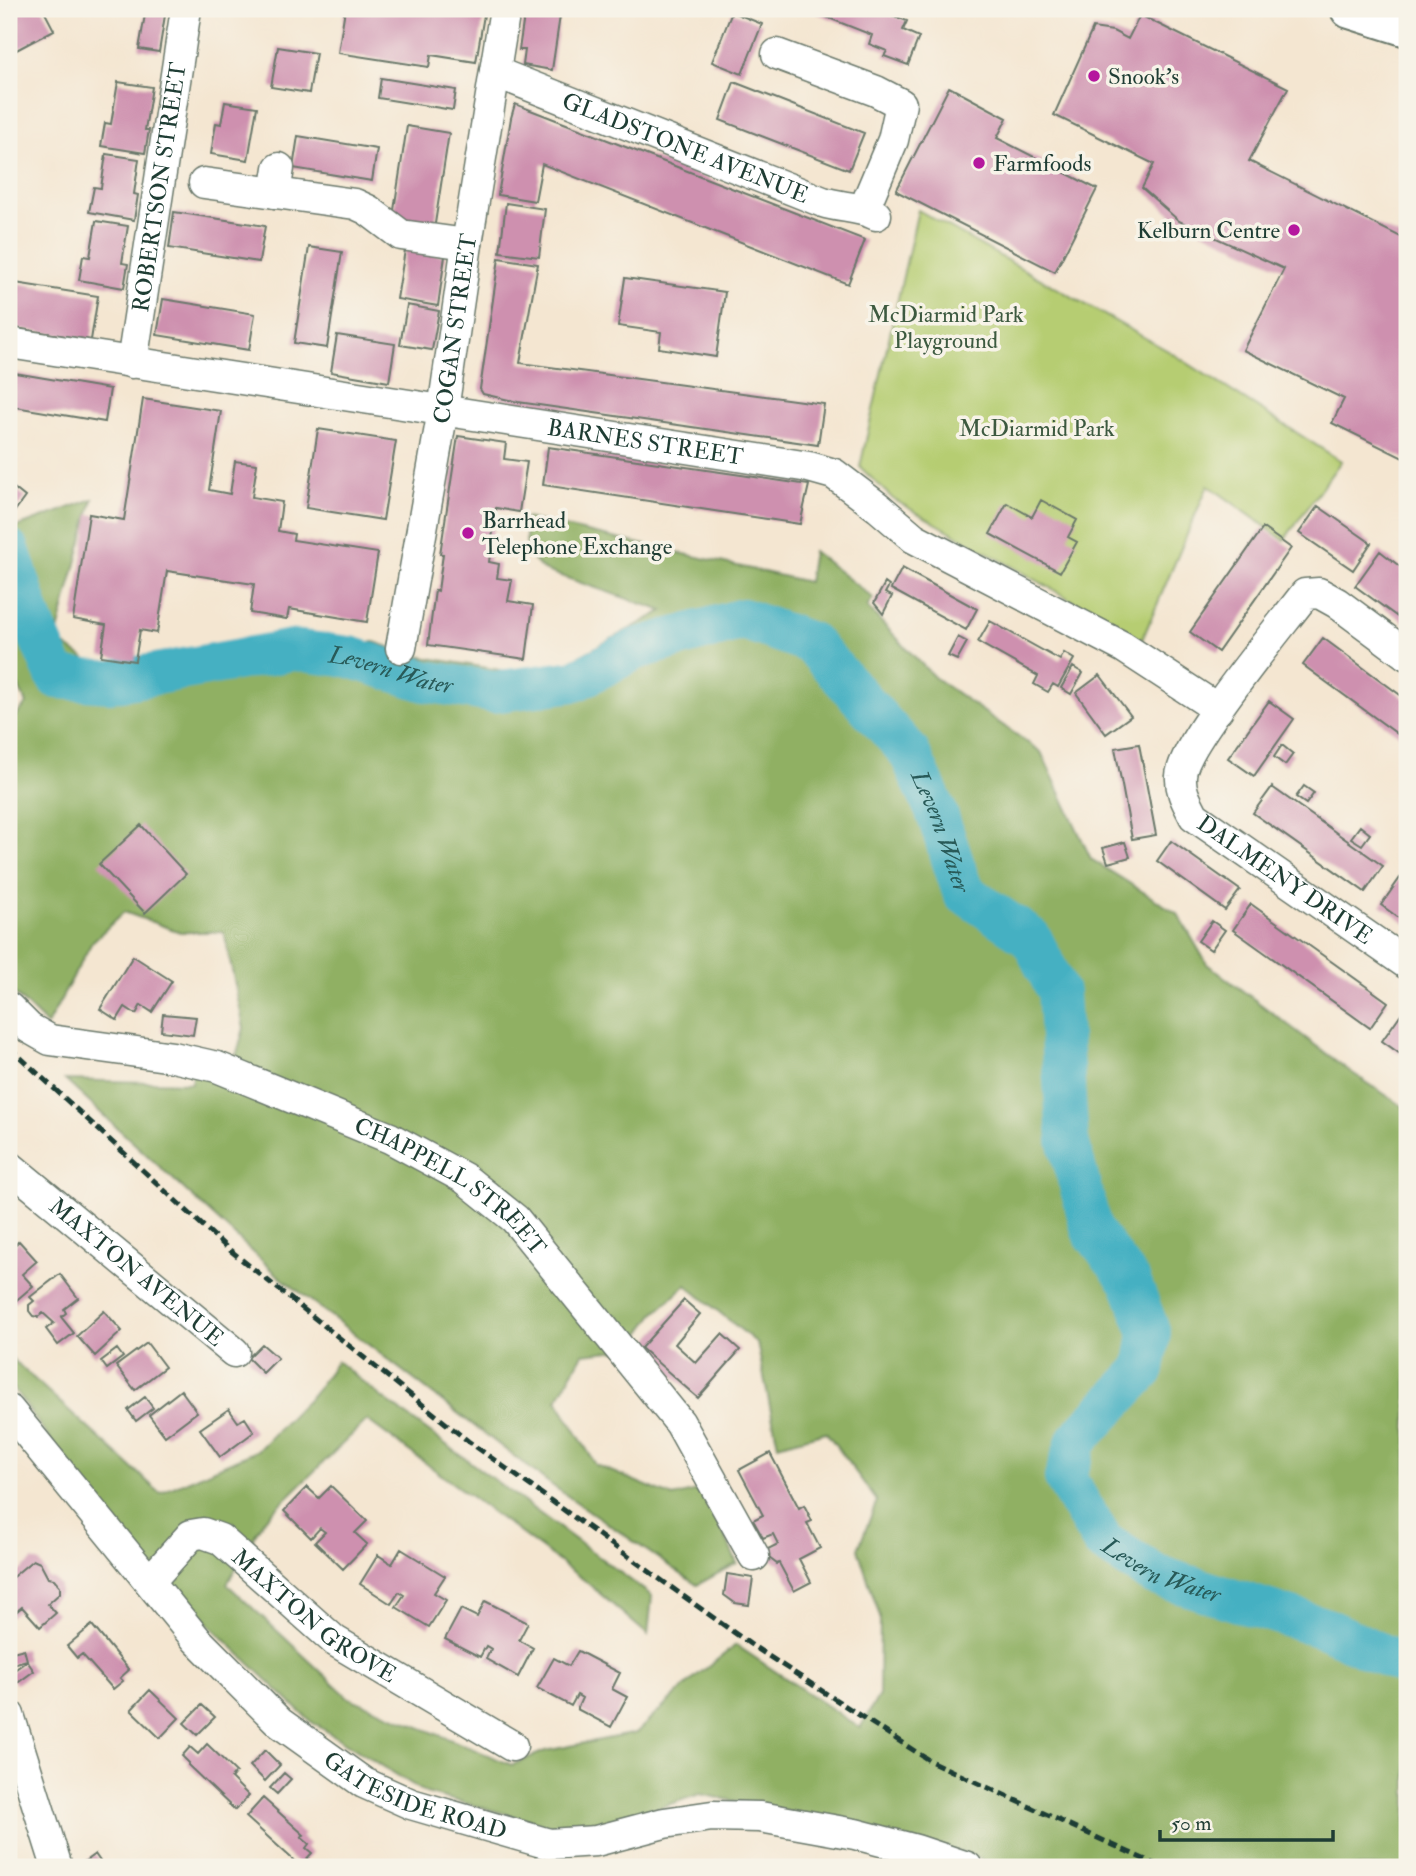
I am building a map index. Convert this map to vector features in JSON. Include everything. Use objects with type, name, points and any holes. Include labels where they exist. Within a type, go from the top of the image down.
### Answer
[{"type":"main road","points":[[1350,9],[1407,27]]},
{"type":"street","name":"ROBERTSON STREET","points":[[132,363],[187,9]]},
{"type":"street","name":"COGAN STREET","points":[[401,648],[443,410],[505,9]]},
{"type":"street","name":"GLADSTONE AVENUE","points":[[495,72],[823,202],[870,212],[893,140],[901,104],[876,91],[777,54]]},
{"type":"street","points":[[204,183],[277,180],[355,204],[368,210],[401,235],[467,244]]},
{"type":"street","name":"BARNES STREET","points":[[9,344],[809,467],[834,474],[914,538],[1123,647],[1217,709]]},
{"type":"street","name":"DALMENY DRIVE","points":[[1407,655],[1337,603],[1319,593],[1305,594],[1217,709],[1189,753],[1181,773],[1182,791],[1194,816],[1407,964]]},
{"type":"street","name":"CHAPPELL STREET","points":[[9,1008],[29,1028],[50,1040],[217,1067],[390,1138],[464,1178],[515,1219],[680,1423],[754,1556]]},
{"type":"street","name":"MAXTON AVENUE","points":[[9,1166],[234,1352]]},
{"type":"street","name":"GATESIDE ROAD","points":[[9,1410],[197,1640],[281,1723],[364,1783],[411,1804],[549,1844],[596,1841],[664,1823],[712,1816],[771,1818],[855,1834],[967,1867]]},
{"type":"street","name":"MAXTON GROVE","points":[[150,1581],[191,1535],[203,1533],[220,1539],[335,1641],[496,1744]]},
{"type":"street","points":[[9,1716],[57,1867]]},
{"type":"green space","name":"McDiarmid Park","points":[[918,210],[1170,352],[1341,461],[1284,540],[1208,485],[1142,640],[893,499],[860,467]]},
{"type":"green space","points":[[93,499],[56,639],[101,670],[374,642],[416,656],[541,677],[663,611],[543,570],[527,553],[525,518],[808,582],[813,551],[873,598],[867,607],[934,677],[1041,752],[1091,859],[1178,914],[1207,964],[1351,1072],[1407,1109],[1407,1867],[997,1867],[971,1855],[822,1819],[700,1794],[587,1832],[545,1824],[426,1793],[310,1721],[118,1535],[9,1382],[9,1356],[160,1493],[258,1450],[313,1394],[337,1361],[380,1396],[652,1596],[648,1635],[584,1580],[367,1420],[263,1521],[227,1584],[349,1698],[512,1765],[545,1751],[636,1733],[695,1677],[736,1645],[860,1728],[879,1695],[880,1617],[858,1549],[877,1501],[826,1432],[778,1445],[757,1343],[686,1285],[654,1314],[629,1349],[583,1354],[557,1400],[596,1465],[673,1497],[704,1489],[737,1563],[697,1585],[553,1486],[280,1277],[65,1080],[191,1083],[197,1048],[235,1060],[244,1028],[224,932],[180,932],[124,912],[92,942],[47,1025],[9,988],[9,724],[27,703],[9,669],[9,530]]},
{"type":"building","points":[[9,9],[43,9],[54,30],[9,54]]},
{"type":"building","points":[[146,9],[166,9],[159,52],[139,49]]},
{"type":"building","points":[[345,9],[485,9],[476,62],[431,55],[429,67],[338,53]]},
{"type":"building","points":[[525,9],[561,9],[552,70],[523,65],[525,50],[519,50]]},
{"type":"building","points":[[806,9],[876,9],[907,21],[903,30],[919,37],[908,65],[884,56],[887,51],[869,44],[872,35]]},
{"type":"building","points":[[732,12],[762,24],[742,74],[712,62]]},
{"type":"building","name":"Kelburn Centre","points":[[1140,15],[1288,88],[1249,161],[1407,240],[1407,460],[1332,423],[1344,399],[1243,350],[1284,269],[1179,221],[1142,188],[1154,164],[1054,115],[1093,28],[1113,31],[1128,39]]},
{"type":"building","points":[[278,47],[316,53],[309,93],[271,87]]},
{"type":"building","points":[[381,78],[456,90],[453,110],[378,98]]},
{"type":"building","points":[[118,82],[152,87],[145,130],[149,130],[145,153],[101,146],[105,123],[111,124]]},
{"type":"building","points":[[734,82],[864,133],[849,170],[720,120]]},
{"type":"building","name":"Farmfoods","points":[[949,87],[1007,118],[997,138],[1097,189],[1055,272],[896,191]]},
{"type":"building","points":[[225,102],[257,107],[248,160],[211,154],[216,123],[221,124]]},
{"type":"building","points":[[515,104],[865,240],[848,284],[542,164],[535,201],[498,195]]},
{"type":"building","points":[[407,126],[449,133],[434,230],[392,223]]},
{"type":"building","points":[[298,136],[377,149],[372,181],[293,168]]},
{"type":"building","points":[[106,154],[139,159],[134,194],[138,195],[134,220],[89,212],[94,187],[101,188]]},
{"type":"building","points":[[506,203],[545,209],[539,257],[500,252]]},
{"type":"building","points":[[174,212],[265,226],[259,262],[169,248]]},
{"type":"building","points":[[96,221],[128,226],[122,263],[128,264],[124,288],[79,280],[83,256],[90,257]]},
{"type":"building","points":[[309,247],[342,252],[327,348],[294,343]]},
{"type":"building","points":[[405,250],[445,256],[438,306],[397,299]]},
{"type":"building","points":[[499,258],[538,264],[520,363],[824,404],[818,445],[518,402],[483,394],[480,389]]},
{"type":"building","points":[[625,278],[725,292],[716,357],[659,348],[661,332],[618,326]]},
{"type":"building","points":[[9,282],[98,296],[91,340],[9,327]]},
{"type":"building","points":[[163,299],[255,314],[249,350],[157,335]]},
{"type":"building","points":[[407,305],[439,311],[432,350],[400,345]]},
{"type":"building","points":[[337,335],[395,344],[389,382],[331,372]]},
{"type":"building","points":[[9,372],[110,389],[105,422],[9,406]]},
{"type":"building","points":[[143,399],[221,411],[209,490],[230,494],[235,461],[257,464],[252,497],[282,502],[278,531],[294,534],[293,540],[378,553],[367,622],[289,609],[287,619],[250,613],[254,584],[167,571],[157,633],[140,630],[135,661],[101,656],[106,625],[73,619],[89,514],[124,520]]},
{"type":"building","points":[[318,429],[396,441],[383,520],[306,508]]},
{"type":"building","name":"Barrhead Telephone Exchange","points":[[458,436],[506,443],[504,459],[527,462],[519,512],[496,508],[489,562],[499,564],[497,578],[512,580],[508,601],[533,605],[526,659],[428,645],[435,590],[438,591],[443,554],[440,554]]},
{"type":"building","points":[[548,447],[809,485],[800,524],[543,485]]},
{"type":"building","points":[[9,484],[25,497],[9,519]]},
{"type":"building","points":[[1041,500],[1077,520],[1068,537],[1077,542],[1060,572],[990,534],[1007,503],[1032,517]]},
{"type":"building","points":[[1318,506],[1371,543],[1353,570],[1299,533]]},
{"type":"building","points":[[1263,528],[1291,548],[1218,652],[1190,632]]},
{"type":"building","points":[[1380,551],[1407,572],[1407,624],[1355,586]]},
{"type":"building","points":[[902,568],[977,609],[966,630],[891,589]]},
{"type":"building","points":[[885,583],[889,586],[885,593],[892,596],[883,614],[874,603]]},
{"type":"building","points":[[990,621],[1060,660],[1064,653],[1074,659],[1058,687],[1053,684],[1048,692],[1034,684],[1038,676],[978,642]]},
{"type":"building","points":[[958,637],[967,642],[957,660],[948,656]]},
{"type":"building","points":[[1323,638],[1407,700],[1407,741],[1303,665]]},
{"type":"building","points":[[1073,667],[1083,673],[1071,694],[1061,688]]},
{"type":"building","points":[[1100,675],[1131,716],[1106,734],[1076,693]]},
{"type":"building","points":[[1269,701],[1294,719],[1254,776],[1228,758]]},
{"type":"building","points":[[1139,744],[1156,835],[1132,839],[1115,748]]},
{"type":"building","points":[[1282,745],[1293,754],[1285,765],[1274,757]]},
{"type":"building","points":[[1304,786],[1314,793],[1306,804],[1296,797]]},
{"type":"building","points":[[1272,787],[1383,866],[1365,892],[1253,813]]},
{"type":"building","points":[[141,825],[186,874],[145,913],[99,864]]},
{"type":"building","points":[[1360,826],[1370,834],[1362,845],[1351,838]]},
{"type":"building","points":[[1171,841],[1240,890],[1225,910],[1157,861]]},
{"type":"building","points":[[1125,842],[1130,857],[1108,863],[1103,848]]},
{"type":"building","points":[[1400,878],[1407,883],[1407,924],[1381,905]]},
{"type":"building","points":[[1251,904],[1388,1002],[1370,1028],[1233,930]]},
{"type":"building","points":[[1212,921],[1225,930],[1211,950],[1198,941]]},
{"type":"building","points":[[133,956],[172,981],[152,1012],[141,1005],[136,1014],[125,1007],[117,1020],[100,1009]]},
{"type":"building","points":[[1405,1008],[1407,1042],[1399,1053],[1382,1041]]},
{"type":"building","points":[[163,1014],[196,1017],[193,1035],[161,1031]]},
{"type":"building","points":[[19,1241],[37,1261],[22,1274],[33,1286],[12,1304],[9,1300],[9,1293],[13,1289],[9,1284],[9,1250]]},
{"type":"building","points":[[60,1274],[78,1298],[64,1309],[66,1313],[61,1317],[74,1333],[58,1345],[46,1329],[54,1323],[43,1313],[38,1317],[33,1316],[29,1305],[34,1301],[30,1297]]},
{"type":"building","points":[[684,1300],[700,1314],[675,1344],[696,1363],[722,1334],[740,1350],[698,1398],[641,1348]]},
{"type":"building","points":[[104,1311],[122,1331],[95,1356],[77,1336]]},
{"type":"building","points":[[147,1343],[165,1367],[135,1390],[116,1366]]},
{"type":"building","points":[[262,1344],[278,1358],[263,1373],[248,1358]]},
{"type":"building","points":[[117,1349],[123,1357],[107,1369],[101,1361]]},
{"type":"building","points":[[181,1390],[197,1412],[165,1436],[149,1415]]},
{"type":"building","points":[[145,1397],[153,1408],[136,1421],[128,1410]]},
{"type":"building","points":[[229,1409],[238,1422],[245,1418],[254,1432],[220,1457],[200,1429]]},
{"type":"building","points":[[770,1453],[799,1508],[804,1505],[812,1521],[807,1523],[820,1548],[799,1559],[811,1582],[794,1591],[779,1563],[769,1558],[768,1549],[778,1544],[773,1534],[763,1538],[753,1520],[763,1515],[739,1470]]},
{"type":"building","points":[[331,1486],[367,1521],[355,1533],[367,1544],[343,1569],[315,1542],[325,1532],[320,1528],[311,1538],[284,1511],[307,1487],[319,1498]]},
{"type":"building","points":[[401,1549],[445,1576],[434,1593],[446,1600],[429,1627],[396,1607],[404,1595],[399,1592],[391,1604],[360,1584],[378,1555],[392,1564]]},
{"type":"building","points":[[33,1560],[40,1563],[48,1578],[54,1579],[60,1586],[60,1593],[48,1604],[56,1613],[40,1627],[22,1607],[10,1617],[9,1615],[9,1580]]},
{"type":"building","points":[[727,1574],[753,1578],[749,1605],[735,1603],[724,1595]]},
{"type":"building","points":[[485,1601],[528,1623],[519,1640],[533,1648],[518,1677],[486,1659],[491,1649],[486,1646],[480,1657],[445,1639],[461,1609],[477,1617]]},
{"type":"building","points":[[92,1625],[129,1670],[120,1678],[123,1681],[113,1689],[82,1654],[77,1658],[67,1646]]},
{"type":"building","points":[[24,1649],[27,1660],[9,1665],[9,1653]]},
{"type":"building","points":[[578,1651],[620,1673],[612,1689],[627,1697],[611,1727],[577,1709],[582,1698],[577,1695],[571,1706],[537,1688],[554,1658],[569,1666]]},
{"type":"building","points":[[27,1661],[34,1671],[16,1684],[9,1674]]},
{"type":"building","points":[[150,1690],[179,1718],[160,1738],[131,1710]]},
{"type":"building","points":[[202,1705],[215,1717],[197,1735],[184,1723]]},
{"type":"building","points":[[207,1744],[236,1772],[231,1778],[249,1796],[235,1810],[182,1756],[190,1747],[198,1754]]},
{"type":"building","points":[[265,1750],[280,1765],[265,1781],[250,1766]]},
{"type":"building","points":[[284,1773],[291,1779],[277,1794],[270,1788]]},
{"type":"building","points":[[263,1798],[304,1835],[301,1837],[309,1844],[306,1848],[312,1853],[300,1866],[246,1817]]},
{"type":"building","points":[[95,1854],[104,1867],[77,1867]]},
{"type":"waterway","name":"Levern Water","points":[[9,550],[31,618],[57,678],[110,682],[293,650],[350,657],[425,681],[493,692],[575,681],[636,649],[743,619],[811,643],[909,752],[936,811],[963,892],[1031,938],[1058,992],[1068,1140],[1092,1231],[1130,1281],[1150,1333],[1144,1369],[1077,1440],[1065,1478],[1103,1542],[1155,1575],[1327,1629],[1407,1666]]},
{"type":"railway","points":[[9,1047],[226,1247],[468,1441],[750,1644],[930,1761],[1161,1867]]},
{"type":"place","name":"Snook's","points":[[1094,76]]},
{"type":"place","name":"Farmfoods","points":[[979,163]]},
{"type":"place","name":"Kelburn Centre","points":[[1294,230]]},
{"type":"place","name":"Barrhead Telephone Exchange","points":[[468,533]]},
{"type":"park label","name":"McDiarmid Park Playground","points":[[946,327]]}]
